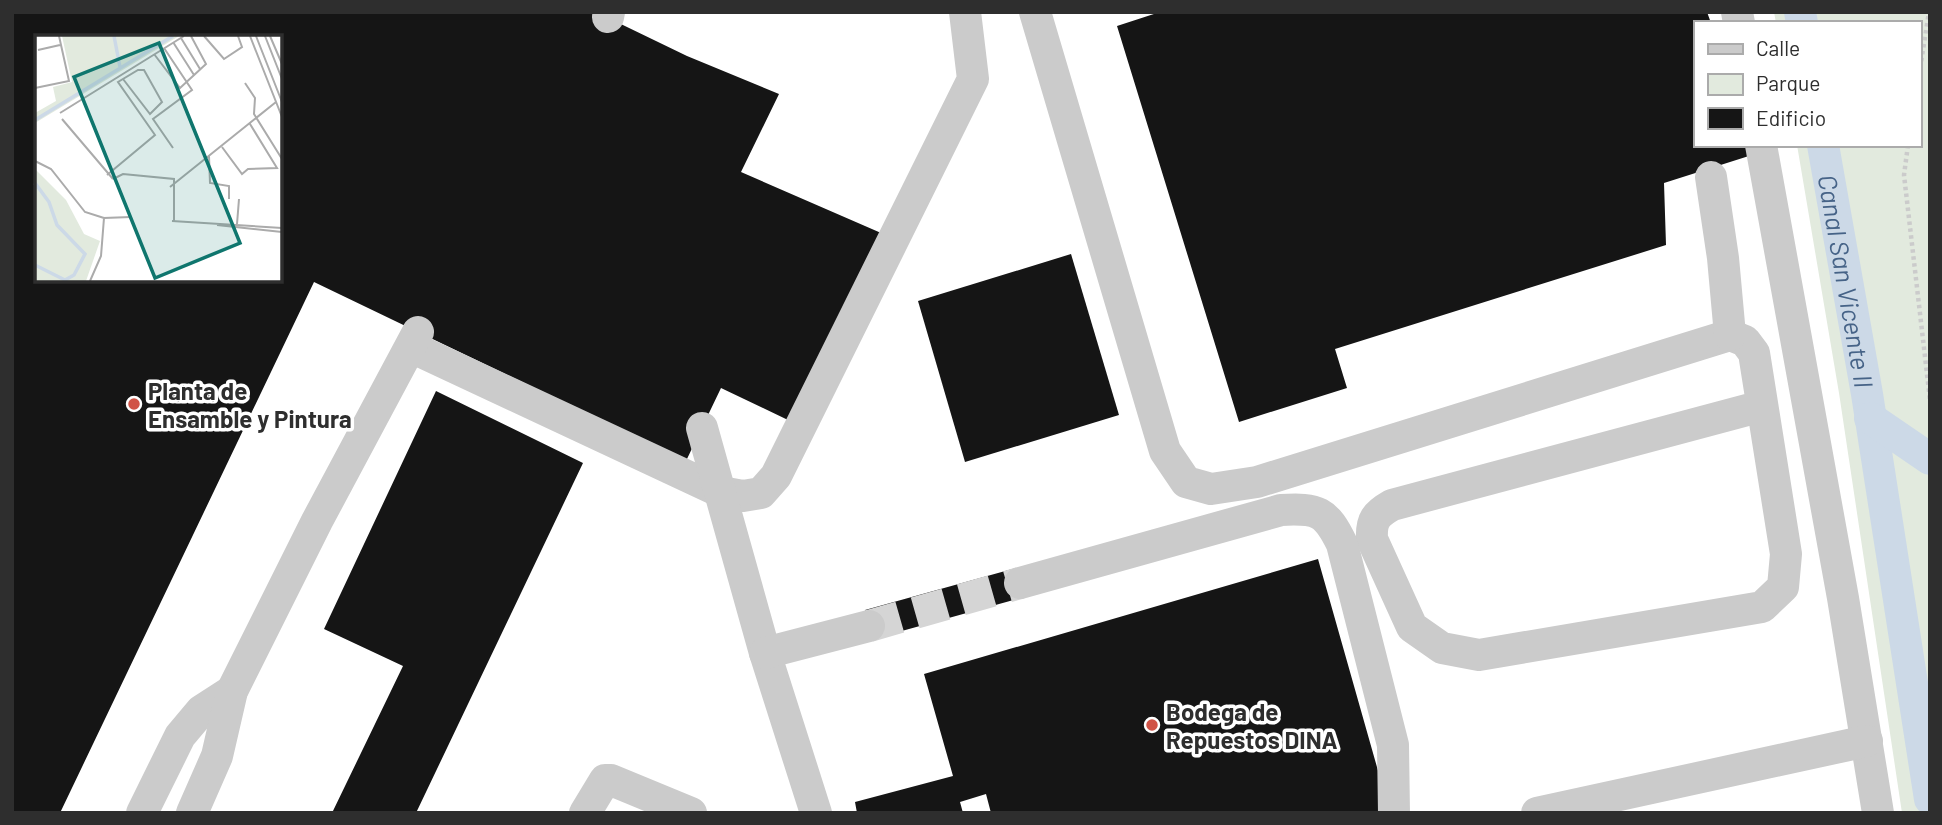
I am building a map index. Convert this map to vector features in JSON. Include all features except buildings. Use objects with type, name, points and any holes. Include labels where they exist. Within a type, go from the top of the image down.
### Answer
[{"type":"lane","points":[[192,813],[217,756],[232,691],[317,521],[415,340],[721,492],[743,496],[761,493],[776,476],[973,79],[965,12]]},
{"type":"lane","points":[[1035,12],[1165,451],[1186,482],[1211,489],[1257,482],[1731,335],[1745,341],[1754,353],[1786,554],[1783,587],[1762,607],[1479,655],[1442,648],[1412,627],[1372,539],[1371,523],[1378,512],[1392,505],[1762,406]]},
{"type":"lane","points":[[1761,147],[1878,813]]},
{"type":"lane","points":[[1711,177],[1731,335]]},
{"type":"lane","points":[[702,428],[765,653],[816,813]]},
{"type":"lane","points":[[1020,583],[1281,510],[1309,509],[1331,521],[1342,544],[1392,745],[1394,813]]},
{"type":"lane","points":[[765,653],[869,626]]},
{"type":"lane","points":[[145,812],[180,736],[201,711],[232,691]]},
{"type":"lane","points":[[1537,813],[1867,741]]},
{"type":"lane","points":[[585,813],[605,780],[611,780],[658,807],[691,813]]},
{"type":"path","points":[[1921,62],[1929,12]]},
{"type":"path","points":[[1908,147],[1903,175],[1930,400]]},
{"type":"green space","points":[[1774,12],[1930,12],[1930,813],[1902,813],[1839,393],[1797,147],[1921,147],[1921,21],[1776,21]]},
{"type":"waterway","name":"Canal San Vicente II","points":[[1800,12],[1802,21]]},
{"type":"waterway","name":"Canal San Vicente II","points":[[1823,147],[1867,394],[1930,799]]},
{"type":"waterway","name":"Canal San Vicente II","points":[[1870,418],[1930,459]]},
{"type":"tunnel","points":[[869,626],[1020,583]]},
{"type":"place","name":"Planta de Ensamble y Pintura","points":[[134,404]]},
{"type":"place","name":"Bodega de Repuestos DINA","points":[[1152,725]]}]
